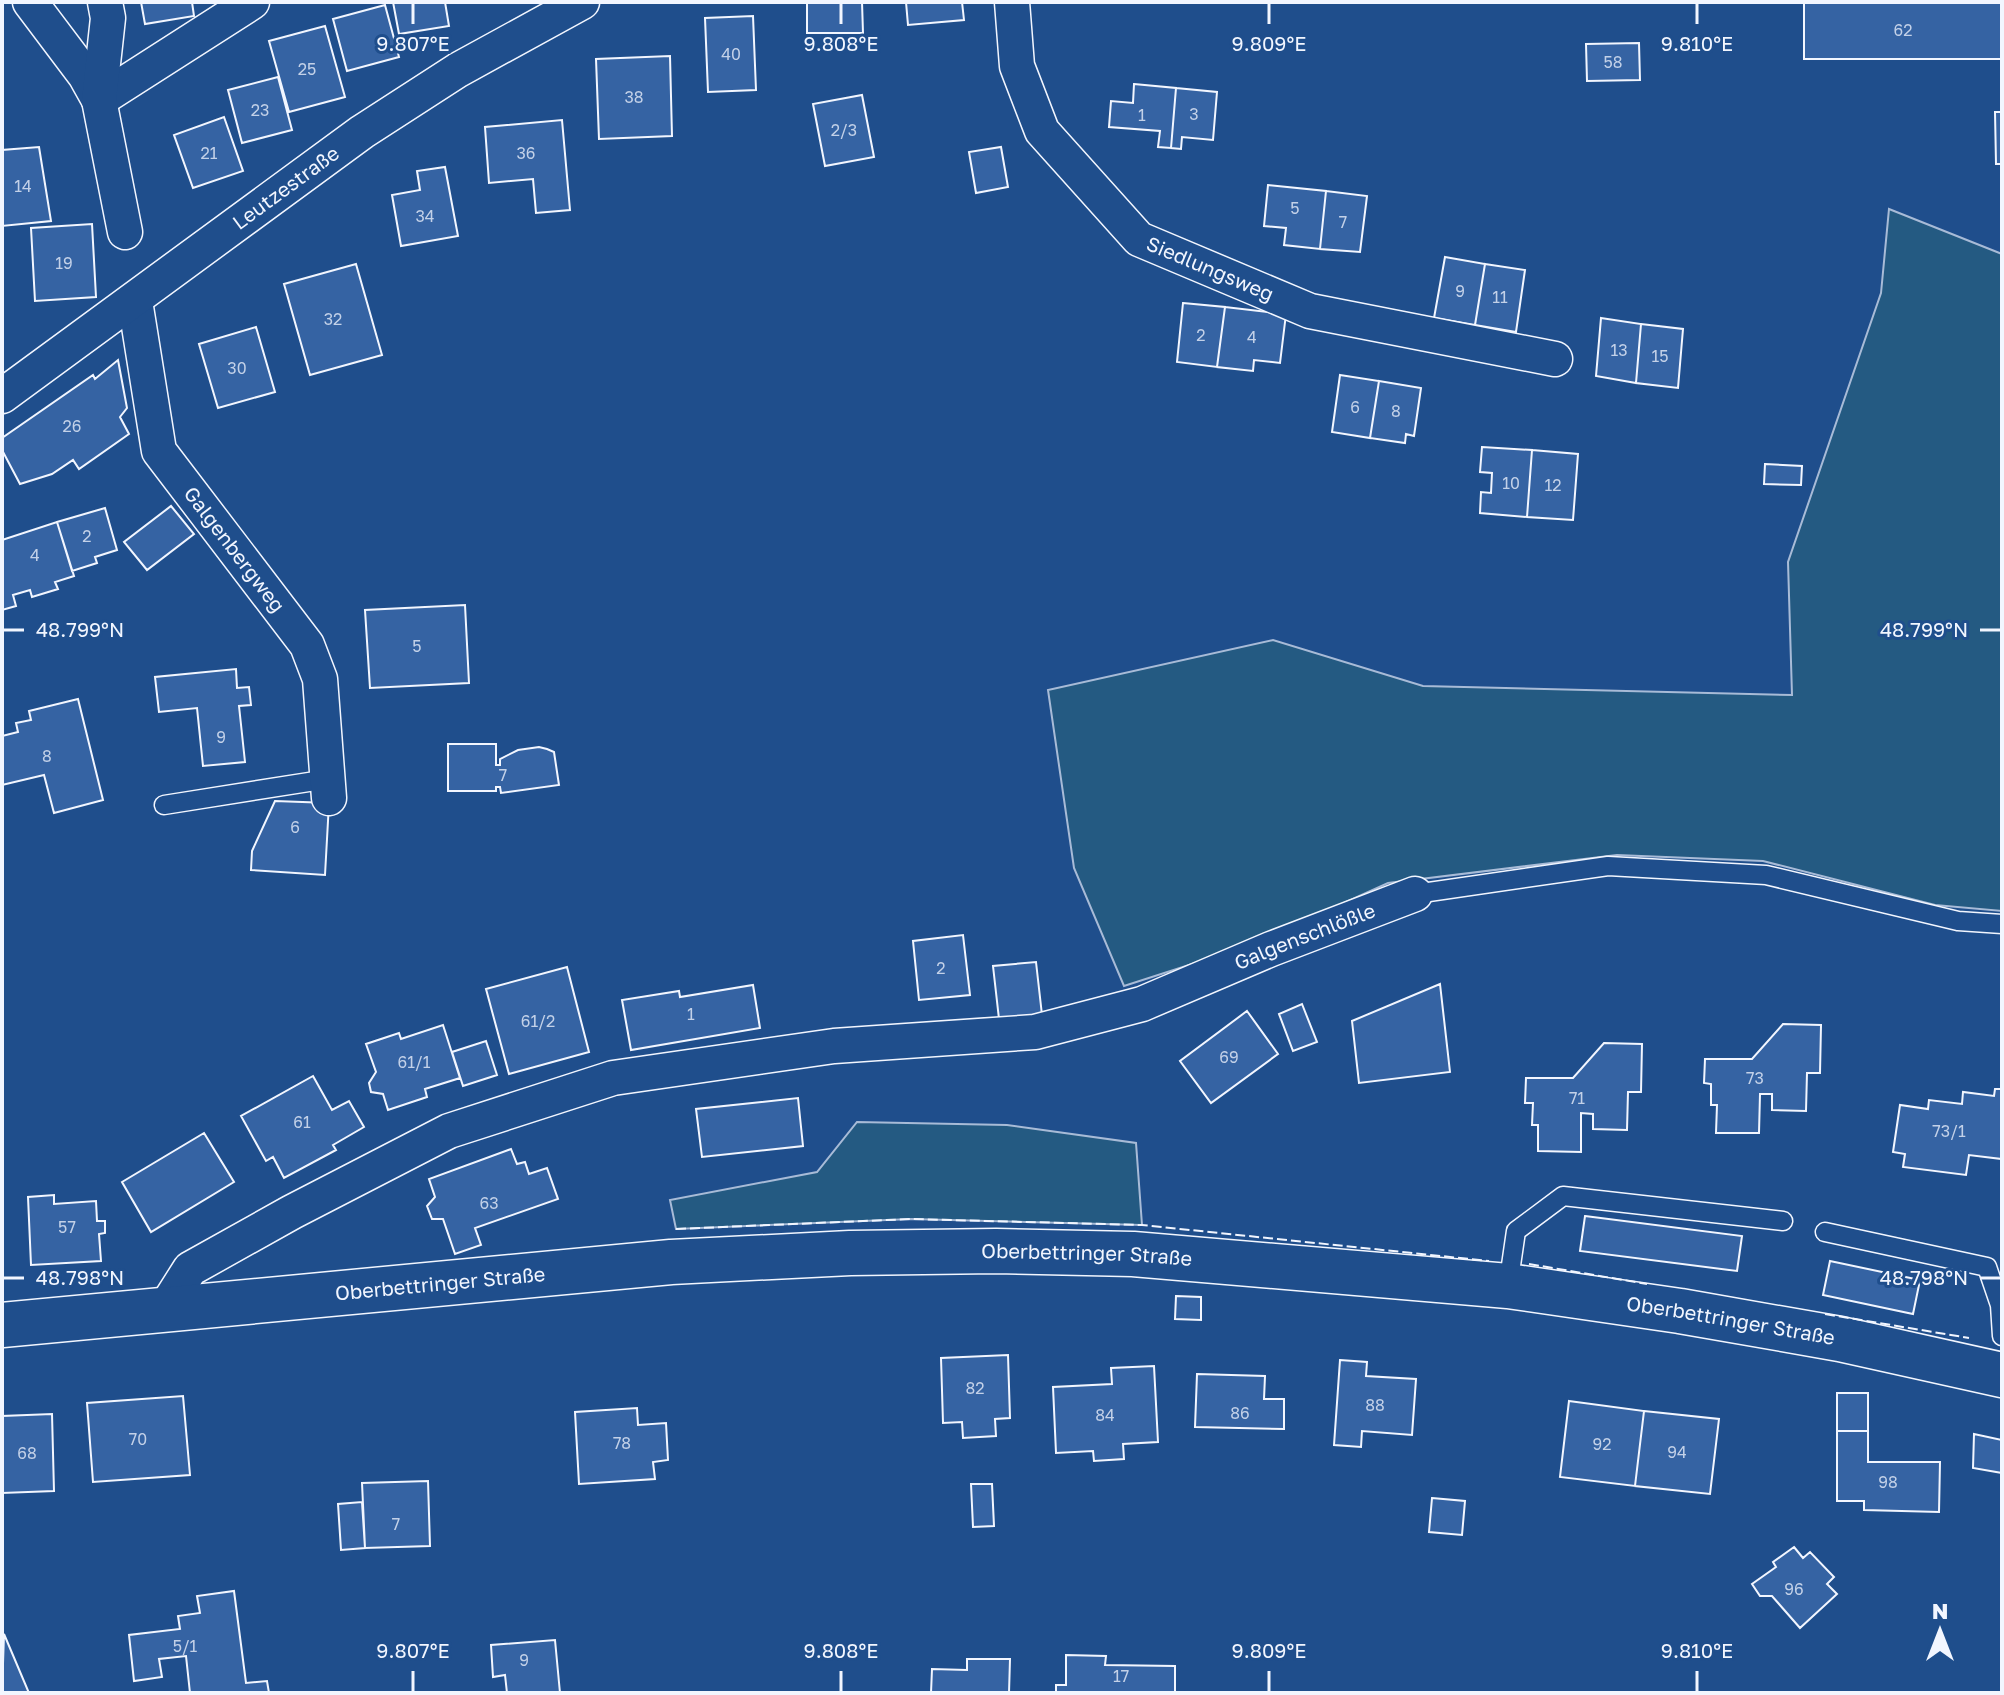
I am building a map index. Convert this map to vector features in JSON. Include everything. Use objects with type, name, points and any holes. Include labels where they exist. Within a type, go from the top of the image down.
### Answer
[{"type":"street","points":[[30,2],[85,75],[99,100]]},
{"type":"street","points":[[105,2],[108,18],[99,100],[125,232]]},
{"type":"street","points":[[99,100],[252,2]]},
{"type":"street","name":"Leutzestraße","points":[[2,396],[362,132],[458,70],[582,2]]},
{"type":"street","name":"Siedlungsweg","points":[[1012,2],[1017,66],[1042,131],[1139,239],[1310,311],[1555,359]]},
{"type":"street","name":"Galgenbergweg","points":[[135,301],[159,451],[307,645],[320,679],[329,789]]},
{"type":"street","name":"Galgenschlößle","points":[[164,1310],[190,1269],[449,1131],[613,1078],[834,1046],[1035,1032],[1142,1004],[1271,949],[1415,894]]},
{"type":"street","name":"Oberbettringer Straße","points":[[2,1325],[671,1262],[850,1253],[996,1251],[1133,1254],[1508,1286],[1680,1311],[1840,1339],[2000,1359]]},
{"type":"lane","points":[[164,805],[329,789]]},
{"type":"lane","name":"Galgenschlößle","points":[[1415,894],[1608,866],[1766,875],[1958,921],[2002,924]]},
{"type":"lane","points":[[1508,1286],[1516,1231],[1563,1196],[1783,1221]]},
{"type":"lane","points":[[1825,1232],[1987,1267],[2000,1305],[2000,1359]]},
{"type":"shaded area","points":[[1889,209],[2002,254],[2002,911],[1935,905],[1763,861],[1617,855],[1388,883],[1251,945],[1124,986],[1074,868],[1048,690],[1273,640],[1423,686],[1792,695],[1788,562],[1881,293]]},
{"type":"shaded area","points":[[857,1122],[1007,1125],[1136,1143],[1142,1225],[911,1219],[676,1229],[670,1200],[817,1172]]},
{"type":"building","points":[[141,2],[192,2],[194,16],[145,24]]},
{"type":"building","points":[[393,2],[445,2],[449,26],[399,34]]},
{"type":"building","points":[[807,2],[862,2],[863,33],[807,33]]},
{"type":"building","points":[[906,2],[962,2],[964,20],[908,25]]},
{"type":"building","points":[[1804,2],[2002,2],[2002,59],[1804,59]]},
{"type":"building","points":[[385,5],[399,57],[347,71],[333,19]]},
{"type":"building","points":[[753,16],[756,90],[708,92],[705,18]]},
{"type":"building","points":[[325,26],[345,97],[289,112],[269,41]]},
{"type":"building","points":[[1639,43],[1640,80],[1587,81],[1586,44]]},
{"type":"building","points":[[670,56],[672,136],[599,139],[596,59]]},
{"type":"building","points":[[278,77],[292,130],[242,143],[228,90]]},
{"type":"building","points":[[1134,84],[1176,88],[1171,148],[1158,147],[1160,131],[1109,127],[1111,101],[1133,103]]},
{"type":"building","points":[[1176,88],[1217,92],[1213,140],[1182,137],[1181,149],[1171,148]]},
{"type":"building","points":[[862,95],[874,157],[825,166],[813,104]]},
{"type":"building","points":[[1995,112],[2002,112],[2002,164],[1996,164]]},
{"type":"building","points":[[224,117],[243,171],[193,188],[174,135]]},
{"type":"building","points":[[562,120],[570,210],[536,213],[533,179],[489,183],[485,127]]},
{"type":"building","points":[[39,147],[51,221],[2,226],[2,150]]},
{"type":"building","points":[[1001,147],[1008,187],[976,193],[969,152]]},
{"type":"building","points":[[445,167],[458,236],[401,246],[392,195],[420,190],[417,171]]},
{"type":"building","points":[[1268,185],[1326,191],[1320,249],[1284,245],[1286,228],[1264,226]]},
{"type":"building","points":[[1326,191],[1367,196],[1360,252],[1320,249]]},
{"type":"building","points":[[92,224],[96,297],[35,301],[31,228]]},
{"type":"building","points":[[1445,257],[1485,264],[1475,325],[1434,318]]},
{"type":"building","points":[[356,264],[382,355],[310,375],[284,284]]},
{"type":"building","points":[[1485,264],[1525,270],[1516,332],[1475,325]]},
{"type":"building","points":[[1183,303],[1225,307],[1217,367],[1177,362]]},
{"type":"building","points":[[1225,307],[1286,314],[1280,363],[1254,360],[1253,371],[1217,367]]},
{"type":"building","points":[[1601,318],[1641,324],[1636,383],[1596,376]]},
{"type":"building","points":[[1641,324],[1683,329],[1678,388],[1636,383]]},
{"type":"building","points":[[256,327],[275,392],[218,408],[199,344]]},
{"type":"building","points":[[118,360],[127,408],[120,417],[129,434],[79,469],[73,460],[52,474],[20,484],[2,450],[2,438],[93,375],[95,379]]},
{"type":"building","points":[[1340,375],[1379,381],[1370,438],[1332,432]]},
{"type":"building","points":[[1379,381],[1421,388],[1414,436],[1406,434],[1405,443],[1370,438]]},
{"type":"building","points":[[1482,447],[1532,450],[1527,517],[1480,513],[1481,492],[1491,493],[1492,473],[1480,472]]},
{"type":"building","points":[[1532,450],[1578,454],[1573,520],[1527,517]]},
{"type":"building","points":[[1765,464],[1802,466],[1801,485],[1764,484]]},
{"type":"building","points":[[171,506],[194,534],[147,570],[124,542]]},
{"type":"building","points":[[105,508],[117,550],[95,557],[97,563],[72,571],[57,522]]},
{"type":"building","points":[[57,522],[74,576],[55,582],[58,589],[32,597],[30,590],[13,595],[16,606],[2,610],[2,540]]},
{"type":"building","points":[[465,605],[469,683],[370,688],[365,610]]},
{"type":"building","points":[[236,669],[237,688],[249,687],[251,705],[239,706],[245,762],[203,766],[197,708],[159,712],[155,677]]},
{"type":"building","points":[[78,699],[103,800],[54,813],[44,775],[2,785],[2,736],[18,732],[16,723],[31,720],[29,711]]},
{"type":"building","points":[[448,744],[496,744],[496,765],[500,765],[500,759],[518,750],[547,749],[554,752],[559,785],[501,793],[500,787],[496,787],[496,791],[448,791]]},
{"type":"building","points":[[275,801],[329,803],[325,875],[251,870],[252,851]]},
{"type":"building","points":[[963,935],[970,995],[919,1000],[913,941]]},
{"type":"building","points":[[1036,962],[1042,1015],[999,1019],[993,966]]},
{"type":"building","points":[[567,967],[589,1052],[509,1074],[486,989]]},
{"type":"building","points":[[1440,984],[1450,1072],[1359,1083],[1352,1021]]},
{"type":"building","points":[[753,985],[760,1028],[631,1050],[622,1000],[679,991],[680,997]]},
{"type":"building","points":[[1302,1004],[1317,1042],[1293,1051],[1279,1014]]},
{"type":"building","points":[[1247,1011],[1278,1054],[1211,1103],[1180,1061]]},
{"type":"building","points":[[1783,1024],[1821,1025],[1820,1073],[1807,1073],[1806,1111],[1772,1110],[1772,1094],[1760,1094],[1759,1133],[1716,1133],[1717,1105],[1711,1105],[1711,1084],[1704,1083],[1705,1059],[1752,1059]]},
{"type":"building","points":[[443,1025],[460,1078],[425,1089],[427,1097],[388,1110],[383,1094],[371,1092],[369,1083],[376,1072],[366,1044],[399,1033],[401,1039]]},
{"type":"building","points":[[486,1041],[497,1075],[463,1086],[452,1052]]},
{"type":"building","points":[[1604,1043],[1642,1044],[1641,1092],[1628,1092],[1627,1130],[1593,1129],[1593,1114],[1581,1113],[1581,1152],[1538,1151],[1538,1125],[1532,1125],[1533,1103],[1525,1103],[1526,1078],[1573,1078]]},
{"type":"building","points":[[313,1076],[332,1110],[349,1101],[364,1127],[333,1145],[336,1150],[284,1178],[273,1157],[266,1161],[241,1116]]},
{"type":"building","points":[[1995,1089],[2002,1089],[2002,1159],[1969,1155],[1966,1175],[1903,1167],[1905,1154],[1893,1152],[1900,1105],[1928,1109],[1929,1100],[1962,1104],[1963,1092],[1994,1096]]},
{"type":"building","points":[[798,1098],[803,1146],[702,1157],[696,1109]]},
{"type":"building","points":[[204,1133],[234,1182],[151,1232],[122,1182]]},
{"type":"building","points":[[511,1149],[517,1164],[525,1162],[529,1174],[547,1168],[558,1199],[475,1228],[481,1245],[455,1254],[443,1219],[432,1219],[427,1206],[435,1197],[429,1179]]},
{"type":"building","points":[[54,1195],[54,1204],[96,1201],[97,1221],[105,1221],[105,1233],[99,1234],[101,1261],[31,1265],[28,1197]]},
{"type":"building","points":[[1585,1216],[1742,1236],[1737,1271],[1580,1251]]},
{"type":"building","points":[[1830,1261],[1920,1280],[1913,1314],[1823,1295]]},
{"type":"building","points":[[1176,1296],[1201,1297],[1201,1320],[1175,1319]]},
{"type":"building","points":[[1008,1355],[1010,1418],[995,1419],[996,1436],[963,1438],[962,1422],[943,1423],[941,1358]]},
{"type":"building","points":[[1340,1360],[1367,1362],[1366,1376],[1416,1379],[1412,1435],[1362,1431],[1361,1447],[1334,1445]]},
{"type":"building","points":[[1154,1366],[1158,1442],[1123,1444],[1124,1459],[1094,1461],[1093,1451],[1056,1453],[1053,1387],[1112,1384],[1111,1368]]},
{"type":"building","points":[[1197,1374],[1265,1376],[1264,1399],[1284,1399],[1284,1429],[1195,1427]]},
{"type":"building","points":[[1837,1393],[1868,1393],[1868,1431],[1837,1431]]},
{"type":"building","points":[[183,1396],[190,1475],[93,1482],[87,1403]]},
{"type":"building","points":[[1569,1401],[1644,1411],[1635,1486],[1560,1477]]},
{"type":"building","points":[[637,1408],[638,1425],[666,1423],[668,1460],[653,1462],[655,1479],[579,1484],[575,1412]]},
{"type":"building","points":[[1644,1411],[1719,1419],[1710,1494],[1635,1486]]},
{"type":"building","points":[[52,1414],[54,1491],[2,1493],[2,1416]]},
{"type":"building","points":[[1837,1431],[1868,1431],[1868,1462],[1940,1462],[1939,1512],[1864,1510],[1864,1501],[1837,1501]]},
{"type":"building","points":[[1974,1434],[2002,1440],[2002,1473],[1973,1468]]},
{"type":"building","points":[[428,1481],[430,1546],[365,1548],[362,1483]]},
{"type":"building","points":[[971,1484],[992,1484],[994,1526],[973,1527]]},
{"type":"building","points":[[1432,1498],[1465,1501],[1462,1535],[1429,1532]]},
{"type":"building","points":[[362,1502],[365,1548],[341,1550],[338,1504]]},
{"type":"building","points":[[1794,1547],[1803,1558],[1810,1552],[1834,1577],[1827,1584],[1837,1594],[1800,1628],[1772,1596],[1760,1596],[1752,1584],[1776,1567],[1773,1562]]},
{"type":"building","points":[[234,1591],[246,1683],[267,1681],[269,1693],[190,1693],[186,1656],[159,1659],[162,1677],[134,1681],[129,1635],[180,1629],[178,1616],[200,1613],[197,1596]]},
{"type":"building","points":[[4,1634],[29,1693],[2,1693]]},
{"type":"building","points":[[555,1640],[560,1693],[507,1693],[505,1675],[493,1677],[491,1645]]},
{"type":"building","points":[[1066,1655],[1106,1656],[1105,1665],[1175,1666],[1175,1693],[1056,1693],[1056,1685],[1066,1685]]},
{"type":"building","points":[[967,1659],[1010,1659],[1009,1693],[931,1693],[932,1669],[967,1670]]},
{"type":"fence","points":[[676,1229],[911,1219],[1142,1225],[1489,1261]]},
{"type":"fence","points":[[1529,1264],[1647,1284]]},
{"type":"fence","points":[[1825,1314],[1969,1338]]}]
